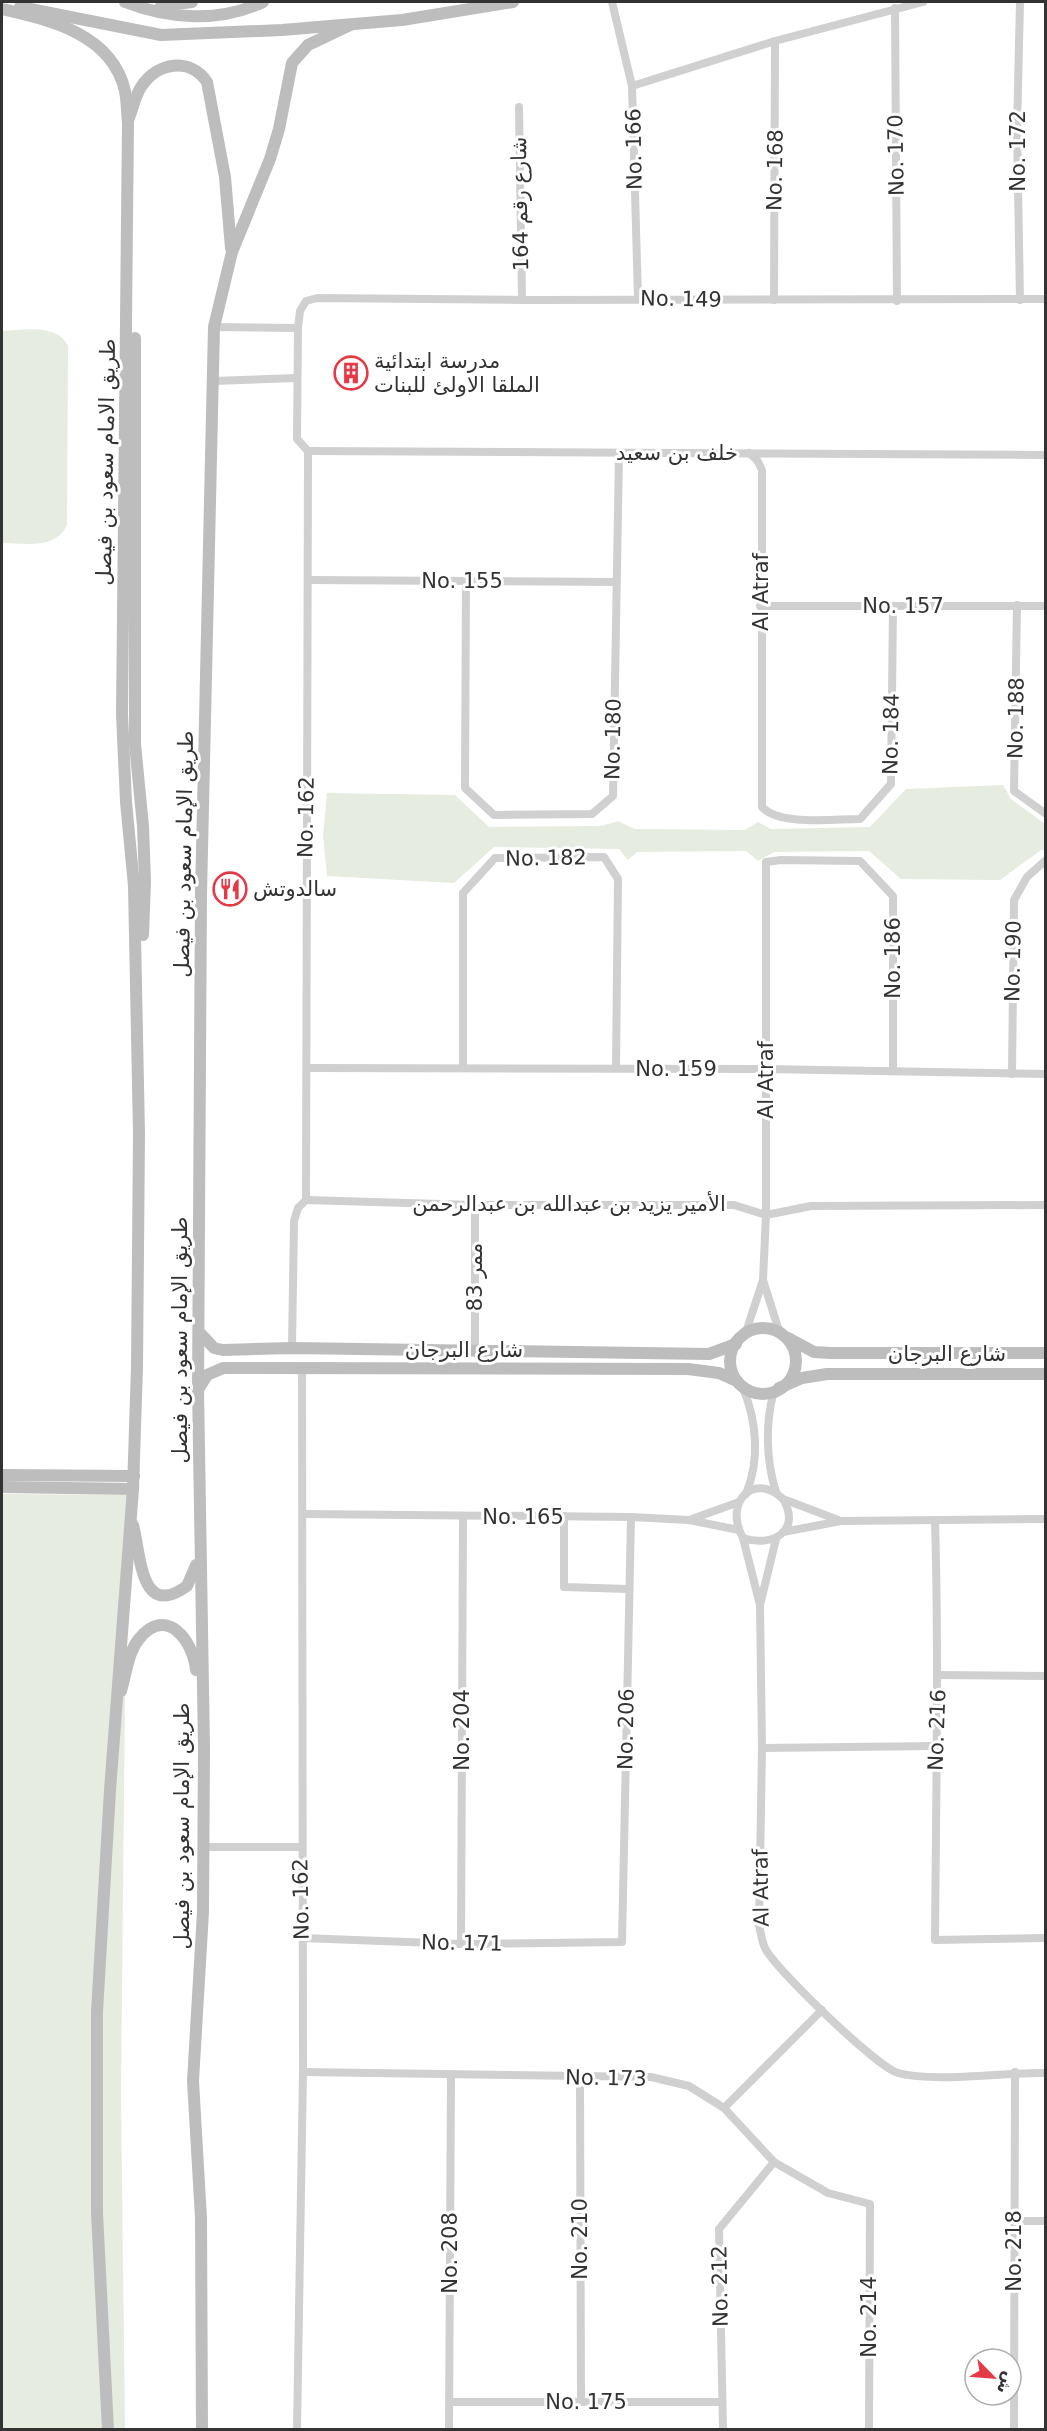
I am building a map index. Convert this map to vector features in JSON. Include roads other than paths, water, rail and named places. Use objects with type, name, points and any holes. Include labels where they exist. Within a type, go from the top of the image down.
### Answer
[{"type":"main road","points":[[130,3],[167,7],[192,2]]},
{"type":"main road","points":[[130,3],[212,17],[240,12],[263,2]]},
{"type":"main road","points":[[2,4],[161,35],[350,25],[402,20],[513,2]]},
{"type":"main road","points":[[2,9],[57,24],[89,39],[102,51],[120,77],[125,92],[128,123]]},
{"type":"main road","points":[[232,252],[270,159],[279,129],[292,63],[308,45],[350,25]]},
{"type":"main road","points":[[128,123],[138,92],[154,74],[169,66],[183,64],[198,70],[204,77],[210,92],[225,177],[232,252]]},
{"type":"main road","name":"طريق الامام سعود بن فيصل","points":[[126,802],[122,682],[128,123]]},
{"type":"main road","name":"طريق الإمام سعود بن فيصل","points":[[202,2430],[201,2218],[193,2081],[203,1912],[203,1722],[198,1389],[201,894],[209,645],[210,420],[214,327],[232,252]]},
{"type":"main road","name":"طريق الإمام سعود بن فيصل","points":[[127,277],[133,308],[135,365],[135,744],[143,826],[145,882],[137,982]]},
{"type":"main road","name":"طريق الإمام سعود بن فيصل","points":[[107,2427],[97,2213],[97,2012],[115,1715],[133,1482],[140,1134],[134,886],[126,802]]},
{"type":"main road","name":"شارع البرجان","points":[[746,1332],[756,1327],[784,1335],[814,1352],[1046,1353]]},
{"type":"main road","points":[[740,1385],[730,1364],[736,1344],[746,1332]]},
{"type":"main road","name":"شارع البرجان","points":[[200,1334],[214,1348],[223,1350],[292,1348],[710,1354],[736,1344]]},
{"type":"main road","points":[[777,1389],[792,1375],[795,1365],[794,1353],[784,1335]]},
{"type":"main road","name":"شارع البرجان","points":[[198,1389],[207,1375],[223,1368],[688,1370],[719,1373],[759,1395],[769,1394],[802,1378],[827,1374],[1046,1374]]},
{"type":"main road","points":[[2,1476],[133,1482]]},
{"type":"main road","points":[[2,1487],[133,1482]]},
{"type":"main road","points":[[131,1515],[142,1573],[148,1587],[157,1595],[167,1596],[187,1586],[193,1576],[200,1549]]},
{"type":"main road","points":[[115,1715],[138,1640],[151,1630],[168,1626],[186,1637],[191,1646],[203,1722]]},
{"type":"street","name":"No. 166","points":[[612,2],[632,86],[638,298]]},
{"type":"street","points":[[632,86],[776,41],[922,2]]},
{"type":"street","name":"No. 172","points":[[1020,2],[1017,130],[1020,300]]},
{"type":"street","name":"No. 170","points":[[895,8],[897,301]]},
{"type":"street","name":"No. 168","points":[[774,300],[776,41]]},
{"type":"street","name":"شارع رقم 164","points":[[519,107],[522,300]]},
{"type":"street","name":"No. 149","points":[[317,298],[897,301],[1046,299]]},
{"type":"street","name":"No. 162","points":[[292,1348],[294,1221],[298,1208],[306,1200],[307,1068],[305,868],[308,451],[297,439],[298,328],[300,311],[306,301],[317,298]]},
{"type":"street","points":[[214,327],[298,328]]},
{"type":"street","points":[[213,381],[297,378]]},
{"type":"street","name":"خلف بن سعيد","points":[[308,451],[1046,455]]},
{"type":"street","name":"Al Atraf","points":[[749,453],[757,460],[762,470],[760,606],[762,807]]},
{"type":"street","name":"No. 180","points":[[466,580],[465,788],[494,815],[591,814],[613,796],[619,454]]},
{"type":"street","name":"No. 155","points":[[308,580],[615,582]]},
{"type":"street","name":"No. 188","points":[[1017,605],[1014,791],[1046,814]]},
{"type":"street","name":"No. 157","points":[[760,606],[1046,606]]},
{"type":"street","name":"No. 184","points":[[762,807],[768,814],[788,819],[860,819],[891,784],[893,607]]},
{"type":"street","name":"No. 182","points":[[463,1067],[463,893],[495,858],[604,857],[618,879],[616,1068]]},
{"type":"street","name":"No. 186","points":[[767,880],[766,862],[781,860],[860,861],[892,896],[892,1071]]},
{"type":"street","name":"No. 190","points":[[1012,1074],[1014,900],[1027,877],[1046,860]]},
{"type":"street","name":"Al Atraf","points":[[763,1280],[766,1215],[767,880]]},
{"type":"street","name":"No. 159","points":[[307,1068],[766,1069],[1046,1074]]},
{"type":"street","name":"الأمير يزيد بن عبدالله بن عبدالرحمن","points":[[306,1200],[475,1205],[734,1204],[766,1215]]},
{"type":"street","name":"ممر 83","points":[[475,1205],[475,1350]]},
{"type":"street","points":[[766,1215],[811,1206],[1046,1205]]},
{"type":"street","points":[[746,1332],[763,1280]]},
{"type":"street","points":[[763,1280],[784,1335]]},
{"type":"street","name":"No. 162","points":[[297,2430],[303,2073],[302,1370]]},
{"type":"street","points":[[740,1385],[753,1413],[754,1457],[753,1476],[735,1514],[741,1534]]},
{"type":"street","points":[[777,1389],[769,1414],[769,1469],[789,1515],[780,1536]]},
{"type":"street","points":[[746,1494],[759,1489],[841,1521]]},
{"type":"street","name":"No. 165","points":[[304,1514],[631,1517],[689,1520],[739,1502]]},
{"type":"street","points":[[564,1516],[564,1587],[628,1589]]},
{"type":"street","name":"No. 204","points":[[461,1944],[464,1517]]},
{"type":"street","name":"No. 206","points":[[622,1942],[631,1517]]},
{"type":"street","points":[[689,1520],[741,1534],[761,1543],[841,1521],[1046,1519]]},
{"type":"street","name":"No. 216","points":[[935,1520],[939,1675],[936,1746],[935,1940],[1046,1938]]},
{"type":"street","name":"Al Atraf","points":[[741,1534],[760,1605],[762,1748],[759,1926],[765,1948],[780,1970],[822,2010],[884,2066],[898,2073],[934,2076],[1015,2072],[1046,2073]]},
{"type":"street","name":"Al Atraf","points":[[760,1605],[780,1536]]},
{"type":"street","points":[[939,1675],[1046,1676]]},
{"type":"street","points":[[762,1748],[936,1746]]},
{"type":"street","points":[[203,1847],[301,1847]]},
{"type":"street","name":"No. 171","points":[[302,1938],[461,1944],[622,1942]]},
{"type":"street","points":[[724,2108],[822,2010]]},
{"type":"street","name":"No. 218","points":[[1014,2430],[1015,2072]]},
{"type":"street","name":"No. 173","points":[[303,2073],[651,2077],[688,2086],[724,2108],[774,2162],[828,2193],[870,2204]]},
{"type":"street","name":"No. 208","points":[[449,2430],[451,2076]]},
{"type":"street","name":"No. 210","points":[[580,2077],[581,2402]]},
{"type":"street","name":"No. 212","points":[[723,2430],[719,2229],[774,2162]]},
{"type":"street","name":"No. 214","points":[[869,2430],[870,2204]]},
{"type":"street","points":[[1015,2221],[1046,2221]]},
{"type":"street","name":"No. 175","points":[[450,2402],[722,2402]]},
{"type":"place","name":"مدرسة ابتدائية الملقا الاولئ للبنات","points":[[351,373]]},
{"type":"place","name":"سالدوتش","points":[[230,889]]}]
